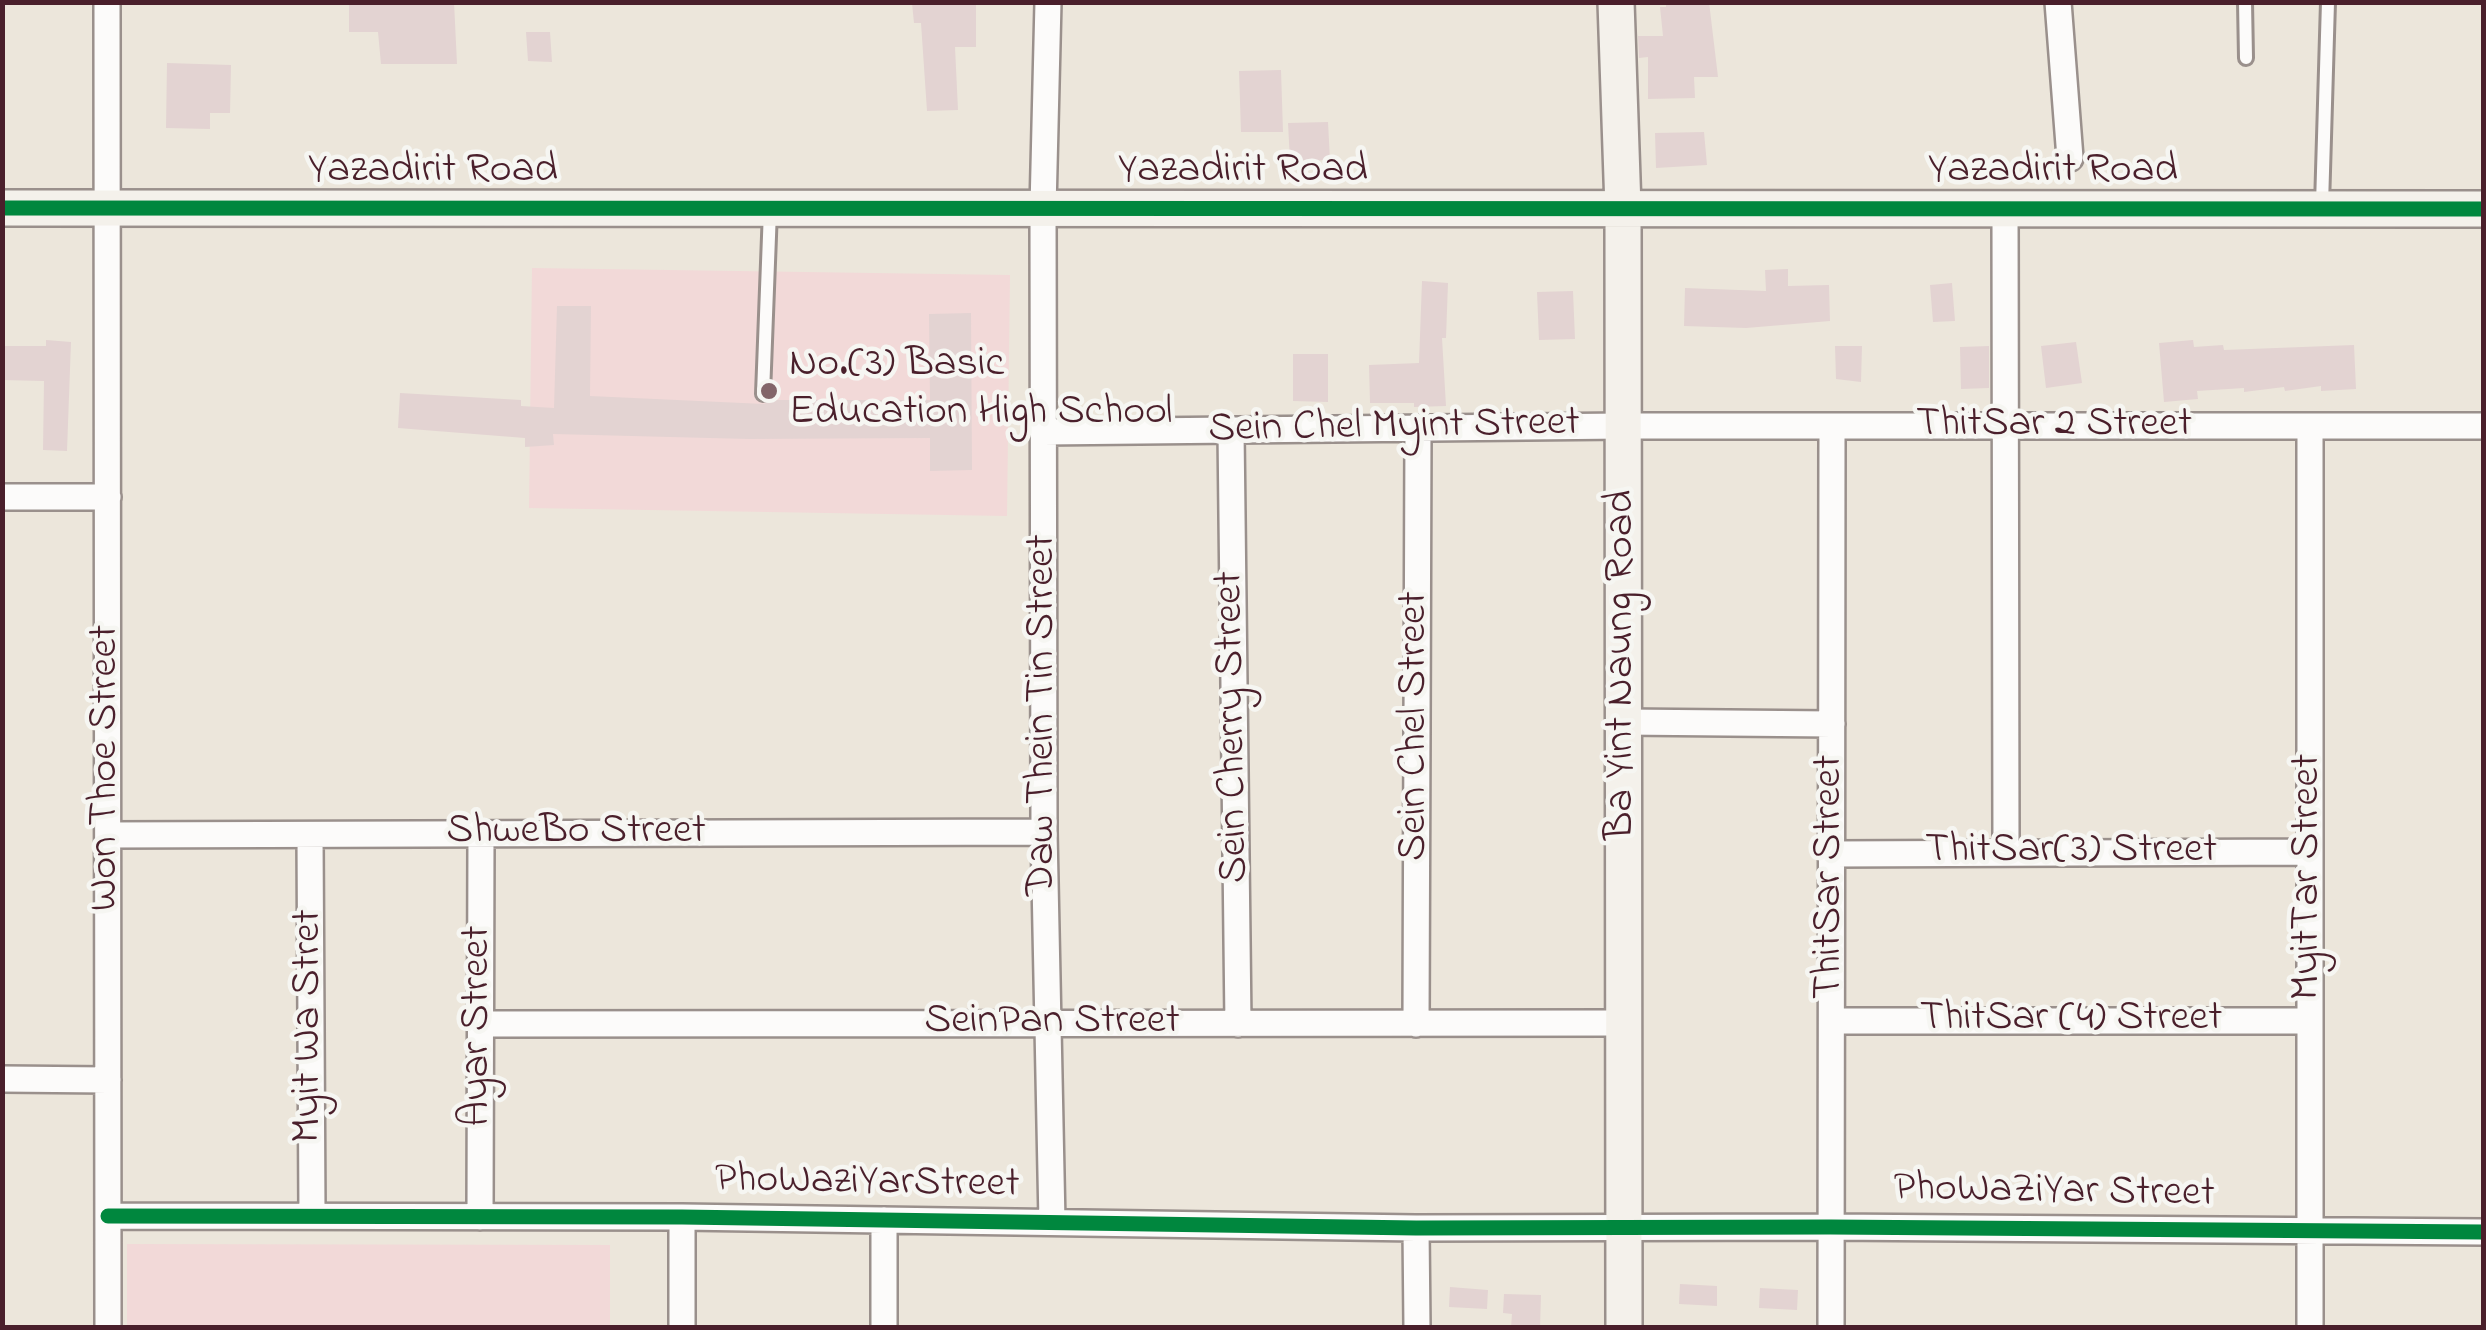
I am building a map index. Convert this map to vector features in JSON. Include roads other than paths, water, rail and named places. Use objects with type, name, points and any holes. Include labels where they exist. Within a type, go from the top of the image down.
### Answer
[{"type":"street","name":"Won Thoe Street","points":[[107,2],[108,1328]]},
{"type":"street","name":"Daw Thein Tin Street","points":[[1048,2],[1043,208],[1044,832],[1052,1222]]},
{"type":"street","name":"Ba Yint Naung Road","points":[[1616,2],[1623,208],[1624,1328]]},
{"type":"street","points":[[2058,2],[2070,158]]},
{"type":"street","name":"Yazadirit Road","points":[[2,208],[2484,209]]},
{"type":"street","points":[[2005,208],[2006,854]]},
{"type":"street","name":"Sein Chel Myint Street","points":[[1043,432],[1624,426]]},
{"type":"street","name":"ThitSar 2 Street","points":[[1624,426],[2484,426]]},
{"type":"street","name":"MyitTar Street","points":[[2310,426],[2310,1328]]},
{"type":"street","name":"ThitSar Street","points":[[1831,1328],[1832,427]]},
{"type":"street","name":"Sein Chel Street","points":[[1416,1024],[1418,429]]},
{"type":"street","name":"Sein Cherry Street","points":[[1231,431],[1238,1024]]},
{"type":"street","points":[[2,497],[108,497]]},
{"type":"street","points":[[1624,722],[1832,724]]},
{"type":"street","name":"ShweBo Street","points":[[108,835],[1044,832]]},
{"type":"street","name":"Ayar Street","points":[[480,1217],[481,834]]},
{"type":"street","name":"Myit Wa Stret","points":[[310,835],[312,1216]]},
{"type":"street","name":"ThitSar(3) Street","points":[[1832,854],[2310,852]]},
{"type":"street","name":"ThitSar (4) Street","points":[[1832,1021],[2310,1021]]},
{"type":"street","name":"SeinPan Street","points":[[480,1024],[1624,1024]]},
{"type":"street","points":[[2,1079],[108,1080]]},
{"type":"street","name":"PhoWaziYarStreet","points":[[108,1216],[682,1217],[1624,1228]]},
{"type":"street","points":[[682,1217],[682,1328]]},
{"type":"street","points":[[884,1220],[884,1328]]},
{"type":"street","points":[[1416,1228],[1416,1328]]},
{"type":"street","name":"PhoWaZiYar Street","points":[[1624,1228],[2484,1232]]},
{"type":"lane","points":[[2244,2],[2246,58]]},
{"type":"lane","points":[[2322,208],[2328,2]]},
{"type":"lane","points":[[763,394],[770,208]]},
{"type":"place","name":"No.(3) Basic Education High School","points":[[769,391]]}]
